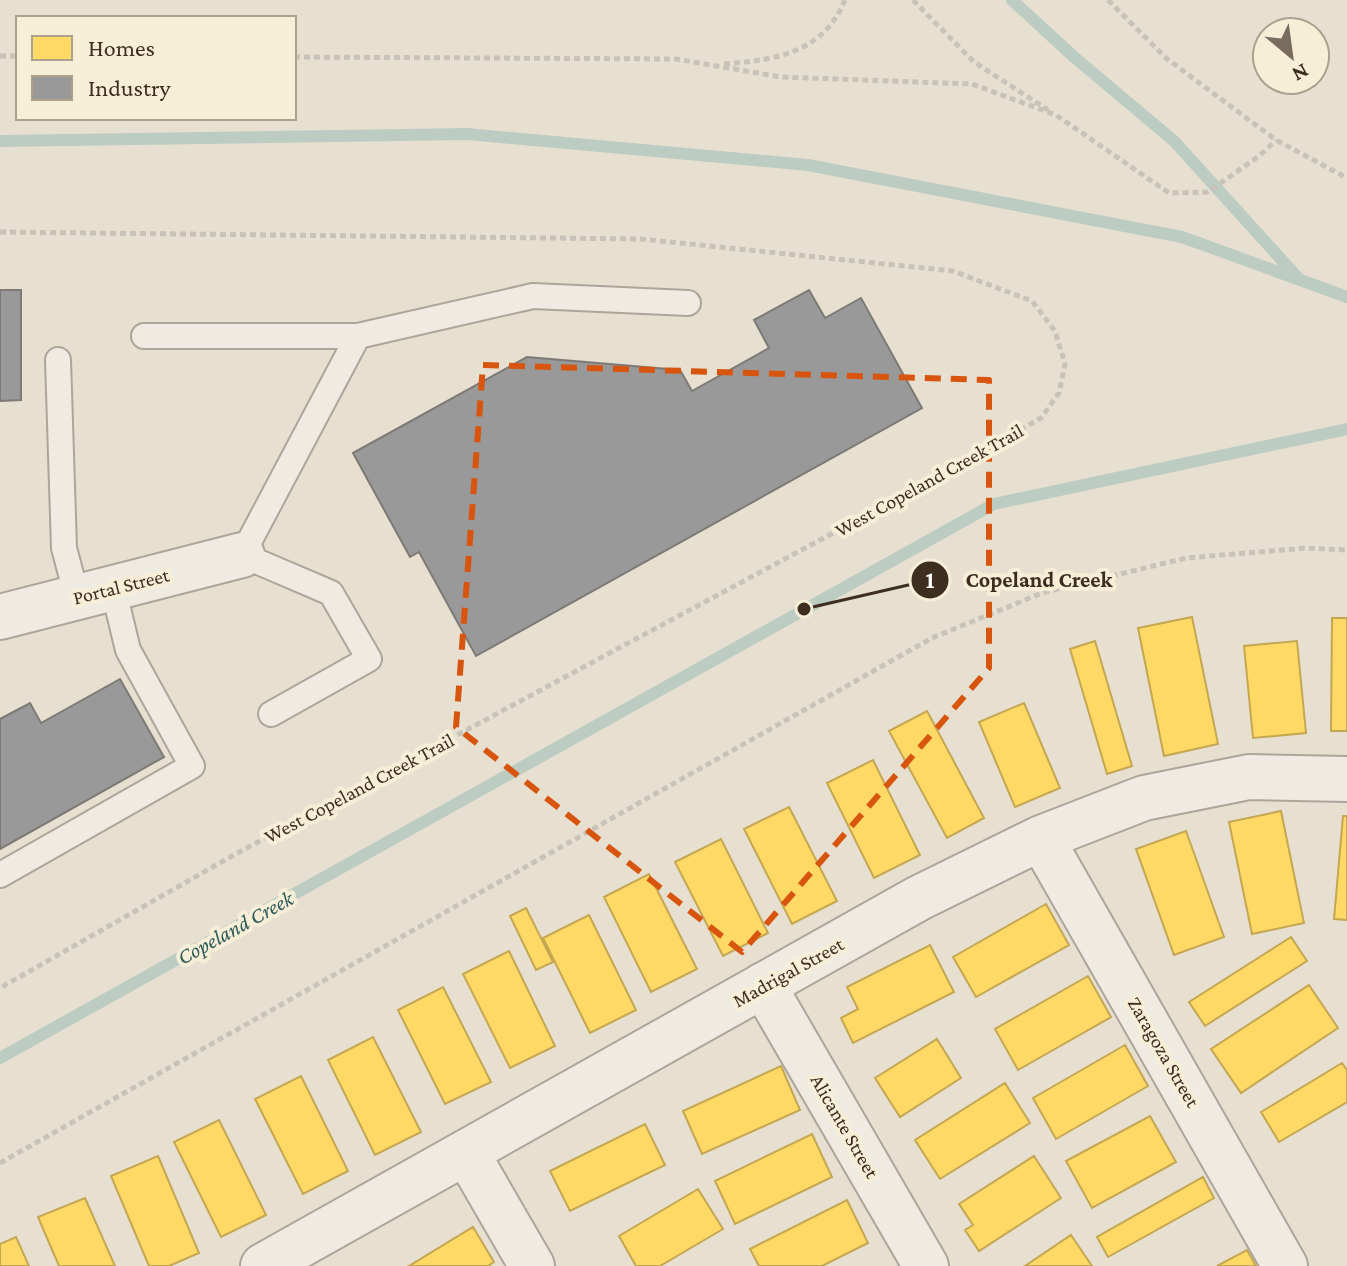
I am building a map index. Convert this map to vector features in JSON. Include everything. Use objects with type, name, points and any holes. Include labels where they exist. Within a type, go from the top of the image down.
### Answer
[{"type":"street","name":"Portal Street","points":[[0,617],[242,555]]},
{"type":"street","name":"Madrigal Street","points":[[263,1266],[919,898],[1041,838],[1144,798],[1249,777],[1347,779]]},
{"type":"street","name":"Zaragoza Street","points":[[1041,838],[1285,1266]]},
{"type":"street","name":"Alicante Street","points":[[763,985],[926,1266]]},
{"type":"street","points":[[466,1152],[532,1266]]},
{"type":"lane","points":[[144,336],[358,336],[533,296],[688,303]]},
{"type":"lane","points":[[271,714],[369,659],[331,593],[242,555],[358,336]]},
{"type":"lane","points":[[0,875],[192,766],[95,592],[64,548],[58,360]]},
{"type":"path","points":[[715,65],[772,60],[820,39],[845,0]]},
{"type":"path","points":[[913,0],[974,62],[1169,193],[1208,192],[1276,140]]},
{"type":"path","points":[[1108,0],[1166,58],[1276,140],[1347,178]]},
{"type":"path","points":[[296,57],[676,59],[781,77],[972,84],[1056,115]]},
{"type":"path","name":"West Copeland Creek Trail","points":[[0,232],[641,239],[953,271],[1032,301],[1055,331],[1065,364],[1059,393],[1041,418],[940,476],[232,856],[0,988]]},
{"type":"path","points":[[0,1163],[932,638],[1042,593],[1186,558],[1306,548],[1347,550]]},
{"type":"highlighted area","points":[[483,365],[989,380],[989,668],[742,952],[456,727]]},
{"type":"building: Homes","points":[[1192,617],[1218,744],[1164,756],[1138,628]]},
{"type":"building: Homes","points":[[1332,618],[1347,618],[1347,731],[1331,731]]},
{"type":"building: Homes","points":[[1095,641],[1132,766],[1107,774],[1070,649]]},
{"type":"building: Homes","points":[[1297,641],[1306,733],[1253,738],[1244,646]]},
{"type":"building: Homes","points":[[1024,703],[1060,788],[1015,807],[979,722]]},
{"type":"building: Homes","points":[[927,711],[984,818],[947,838],[889,731]]},
{"type":"building: Homes","points":[[873,760],[920,855],[874,878],[827,783]]},
{"type":"building: Homes","points":[[789,807],[837,901],[792,924],[744,829]]},
{"type":"building: Homes","points":[[1281,811],[1304,923],[1252,934],[1229,822]]},
{"type":"building: Homes","points":[[1343,816],[1347,816],[1347,920],[1334,919]]},
{"type":"building: Homes","points":[[1186,831],[1224,937],[1174,955],[1136,849]]},
{"type":"building: Homes","points":[[721,839],[768,933],[723,956],[675,862]]},
{"type":"building: Homes","points":[[649,874],[697,969],[651,992],[604,897]]},
{"type":"building: Homes","points":[[1046,904],[1069,945],[976,997],[953,957]]},
{"type":"building: Homes","points":[[526,908],[553,962],[536,970],[510,916]]},
{"type":"building: Homes","points":[[589,915],[636,1010],[590,1033],[543,938]]},
{"type":"building: Homes","points":[[1291,937],[1307,961],[1205,1026],[1189,1002]]},
{"type":"building: Homes","points":[[930,945],[954,992],[853,1043],[841,1018],[858,1009],[847,987]]},
{"type":"building: Homes","points":[[509,951],[555,1046],[510,1068],[463,974]]},
{"type":"building: Homes","points":[[1088,976],[1111,1017],[1018,1070],[995,1029]]},
{"type":"building: Homes","points":[[1309,985],[1338,1028],[1241,1093],[1211,1049]]},
{"type":"building: Homes","points":[[443,987],[491,1082],[445,1104],[398,1010]]},
{"type":"building: Homes","points":[[373,1037],[421,1132],[375,1155],[328,1060]]},
{"type":"building: Homes","points":[[937,1039],[961,1078],[900,1117],[875,1078]]},
{"type":"building: Homes","points":[[1125,1045],[1148,1086],[1056,1139],[1033,1098]]},
{"type":"building: Homes","points":[[1342,1063],[1347,1070],[1347,1102],[1279,1142],[1261,1112]]},
{"type":"building: Homes","points":[[781,1066],[800,1110],[702,1154],[683,1111]]},
{"type":"building: Homes","points":[[301,1076],[348,1171],[303,1194],[255,1099]]},
{"type":"building: Homes","points":[[1005,1083],[1030,1123],[940,1179],[915,1140]]},
{"type":"building: Homes","points":[[1150,1116],[1176,1162],[1092,1208],[1066,1161]]},
{"type":"building: Homes","points":[[219,1120],[266,1215],[221,1237],[174,1142]]},
{"type":"building: Homes","points":[[645,1124],[665,1165],[570,1211],[550,1171]]},
{"type":"building: Homes","points":[[812,1134],[832,1177],[735,1224],[715,1181]]},
{"type":"building: Homes","points":[[158,1156],[199,1253],[169,1266],[149,1266],[111,1176]]},
{"type":"building: Homes","points":[[1034,1156],[1061,1198],[979,1251],[965,1230],[973,1225],[959,1204]]},
{"type":"building: Homes","points":[[1203,1177],[1214,1198],[1108,1257],[1097,1237]]},
{"type":"building: Homes","points":[[698,1189],[723,1229],[660,1266],[636,1266],[619,1236]]},
{"type":"building: Homes","points":[[85,1198],[115,1266],[59,1266],[38,1217]]},
{"type":"building: Homes","points":[[847,1200],[868,1243],[822,1266],[759,1266],[750,1249]]},
{"type":"building: Homes","points":[[473,1227],[494,1262],[488,1266],[409,1266]]},
{"type":"building: Homes","points":[[1071,1235],[1092,1266],[1025,1266]]},
{"type":"building: Homes","points":[[16,1237],[29,1266],[0,1266],[0,1244]]},
{"type":"building: Homes","points":[[1247,1250],[1256,1266],[1217,1266]]},
{"type":"building: Industry","points":[[0,290],[21,290],[21,400],[0,401]]},
{"type":"building: Industry","points":[[809,290],[825,318],[861,298],[922,408],[476,656],[419,552],[410,557],[353,453],[527,357],[680,370],[692,391],[769,348],[754,320]]},
{"type":"building: Industry","points":[[120,679],[164,757],[0,849],[0,719],[30,703],[41,723]]},
{"type":"waterway","points":[[1012,0],[1174,141],[1299,279]]},
{"type":"waterway","points":[[0,141],[467,134],[808,165],[1182,237],[1347,297]]},
{"type":"waterway","name":"Copeland Creek","points":[[0,1058],[994,504],[1347,429]]},
{"type":"place","name":"Copeland Creek","points":[[804,609]]}]
